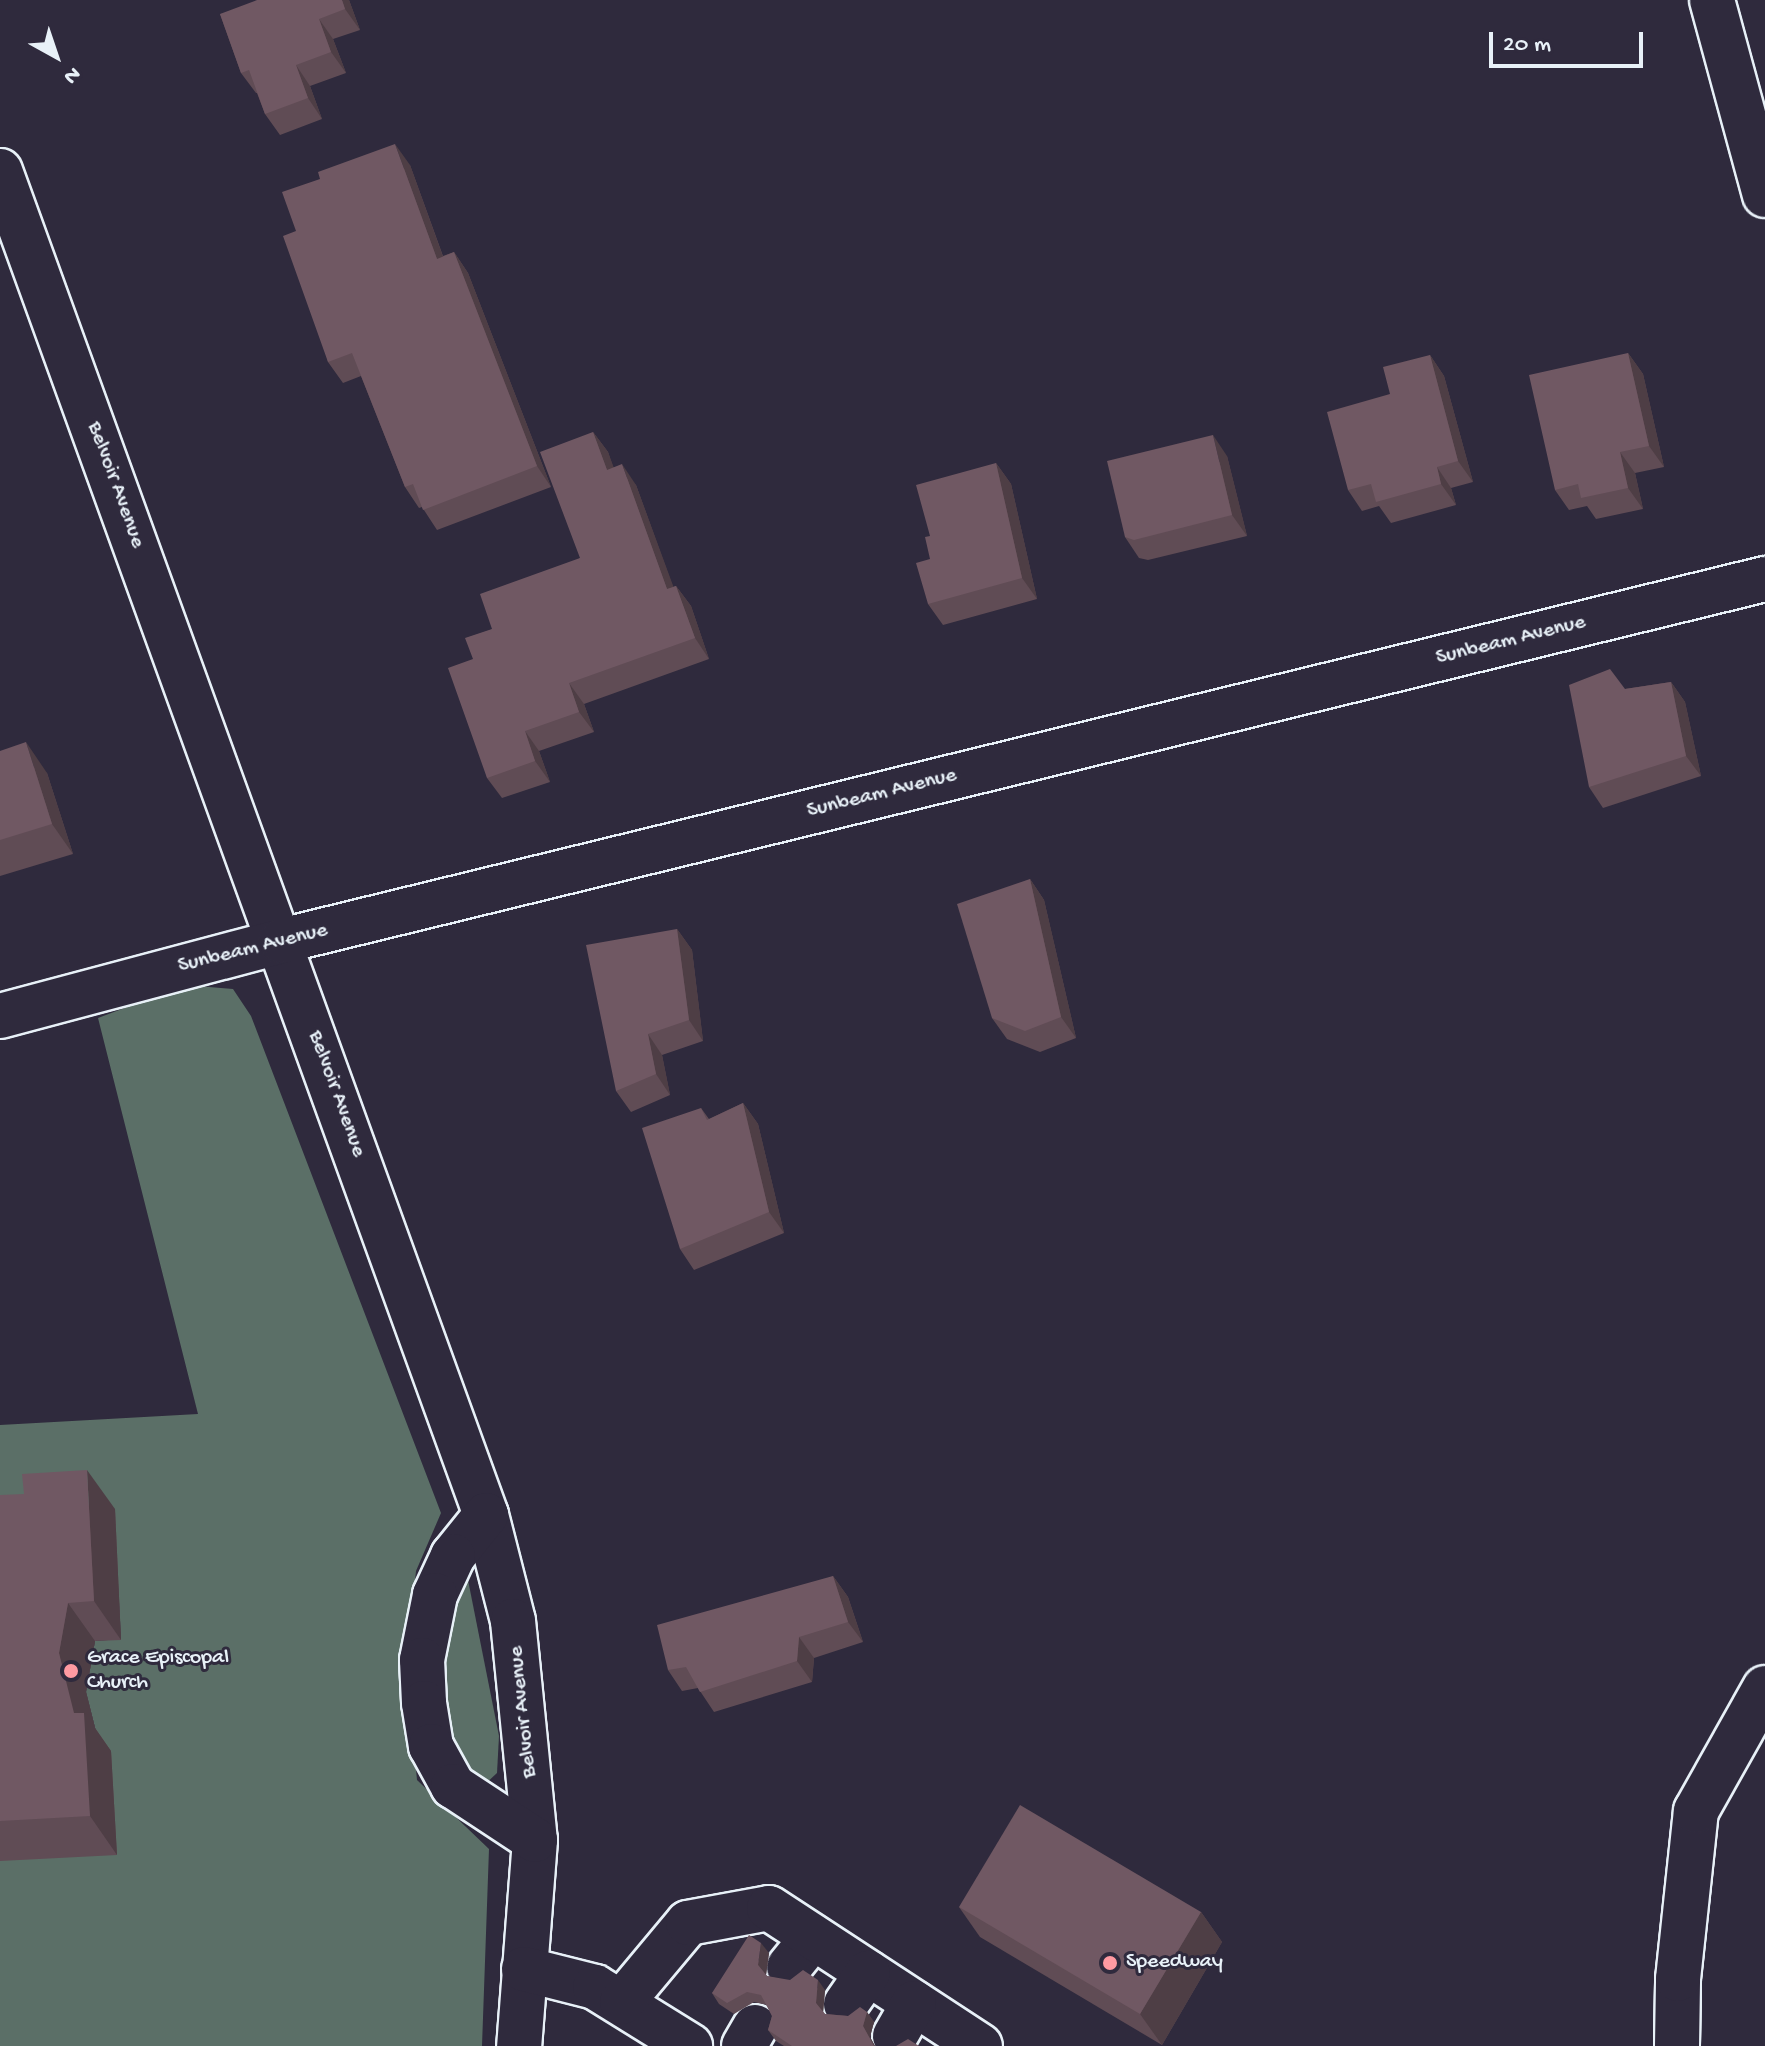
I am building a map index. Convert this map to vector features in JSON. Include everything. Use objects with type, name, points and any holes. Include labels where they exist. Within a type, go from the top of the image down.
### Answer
[{"type":"street","points":[[1712,0],[1765,195]]},
{"type":"street","name":"Belvoir Avenue","points":[[0,171],[281,941],[486,1515],[513,1621],[535,1840],[519,2046]]},
{"type":"street","name":"Sunbeam Avenue","points":[[0,1016],[281,941],[1765,579]]},
{"type":"street","points":[[486,1515],[453,1556],[435,1595],[422,1660],[424,1703],[431,1746],[453,1786],[535,1840]]},
{"type":"street","points":[[1677,2046],[1678,1979],[1696,1811],[1765,1688]]},
{"type":"street","points":[[622,2002],[688,1923],[769,1908],[801,1952],[904,2020],[965,2042]]},
{"type":"street","points":[[524,1969],[595,1987],[690,2046]]},
{"type":"green space","points":[[185,985],[233,989],[251,1016],[441,1513],[416,1571],[406,1663],[417,1780],[489,1849],[482,2046],[0,2046],[0,1861],[101,1751],[86,1692],[95,1641],[121,1639],[114,1509],[0,1535],[0,1425],[198,1414],[98,1018]]},
{"type":"green space","points":[[467,1575],[499,1736],[497,1773],[483,1786],[467,1779],[449,1739],[440,1617]]},
{"type":"building","points":[[257,0],[342,0],[345,9],[319,19],[331,52],[296,65],[308,98],[265,114],[249,70],[241,73],[220,14]]},
{"type":"building","points":[[395,144],[437,259],[454,252],[537,466],[423,510],[413,484],[405,487],[352,353],[328,362],[283,236],[296,231],[282,192],[320,179],[318,172]]},
{"type":"building","points":[[1628,353],[1649,446],[1620,452],[1628,488],[1581,498],[1578,484],[1555,490],[1529,375]]},
{"type":"building","points":[[1430,355],[1458,461],[1437,467],[1441,484],[1376,502],[1371,484],[1348,490],[1327,412],[1390,394],[1383,367]]},
{"type":"building","points":[[593,432],[607,470],[622,464],[667,589],[676,586],[695,638],[569,683],[579,712],[525,731],[535,761],[487,778],[448,668],[473,659],[465,638],[492,629],[480,594],[580,558],[540,452]]},
{"type":"building","points":[[1213,435],[1232,515],[1134,540],[1125,537],[1107,461]]},
{"type":"building","points":[[996,463],[1022,578],[928,604],[916,563],[930,559],[925,537],[930,536],[916,485]]},
{"type":"building","points":[[1610,669],[1625,689],[1671,682],[1686,756],[1589,787],[1569,685]]},
{"type":"building","points":[[26,742],[52,824],[0,840],[0,751]]},
{"type":"building","points":[[1030,879],[1061,1017],[1025,1031],[992,1018],[957,904]]},
{"type":"building","points":[[677,929],[689,1020],[648,1034],[656,1074],[616,1091],[586,945]]},
{"type":"building","points":[[743,1103],[769,1212],[680,1249],[642,1128],[701,1108],[707,1120]]},
{"type":"building","points":[[87,1470],[94,1601],[68,1603],[59,1653],[74,1713],[84,1713],[90,1816],[0,1821],[0,1495],[24,1494],[22,1474]]},
{"type":"building","points":[[833,1576],[848,1622],[799,1637],[797,1661],[700,1692],[686,1667],[668,1670],[657,1625]]},
{"type":"building","points":[[1020,1805],[1201,1912],[1140,2014],[959,1907]]},
{"type":"building","points":[[749,1935],[761,1943],[758,1965],[767,1976],[790,1980],[803,1970],[818,1980],[816,2003],[825,2014],[848,2016],[860,2007],[867,2012],[863,2026],[874,2046],[792,2046],[768,2030],[772,2016],[761,1995],[747,1992],[727,2003],[712,1993]]},
{"type":"building","points":[[908,2039],[919,2046],[896,2046]]},
{"type":"place","name":"Grace Episcopal Church","points":[[71,1671]]},
{"type":"place","name":"Speedway","points":[[1110,1963]]}]
